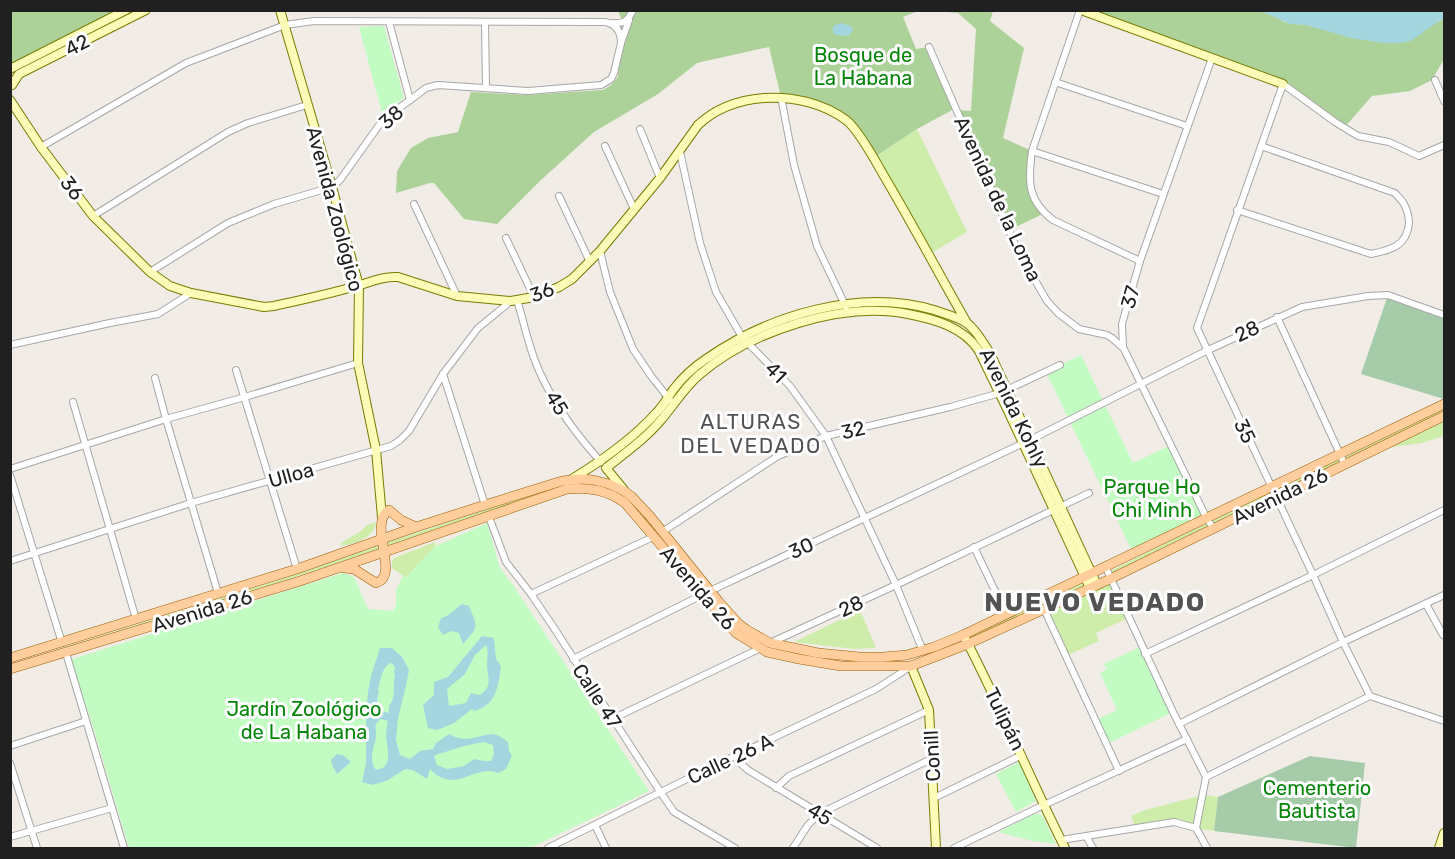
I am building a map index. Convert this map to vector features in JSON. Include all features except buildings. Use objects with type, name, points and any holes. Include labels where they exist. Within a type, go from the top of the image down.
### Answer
[{"type":"main road","name":"Avenida 26","points":[[706,593],[739,624],[770,643],[818,653],[860,657],[907,655],[923,651],[963,635],[1106,568],[1206,517],[1341,455],[1444,404]]},
{"type":"main road","name":"Avenida 26","points":[[10,658],[297,569],[485,505],[572,479],[581,479],[601,482],[624,491],[638,502],[658,534],[736,633],[760,648],[778,655],[841,666],[911,666],[968,644],[1110,579],[1444,416]]},
{"type":"main road","name":"Avenida 26","points":[[10,669],[338,568],[567,489],[597,489],[609,493],[625,503],[658,534]]},
{"type":"main road","points":[[338,568],[354,569],[369,580],[380,582],[386,570],[382,517],[389,510],[401,520],[416,527]]},
{"type":"main road","points":[[911,666],[915,657],[923,651]]},
{"type":"street","name":"42","points":[[10,69],[126,10]]},
{"type":"street","name":"42","points":[[11,86],[19,74],[146,10]]},
{"type":"street","name":"Avenida Zoológico","points":[[280,10],[359,286],[358,363],[376,450],[382,517]]},
{"type":"street","name":"38","points":[[332,187],[340,180],[382,121],[426,88],[438,85],[528,92],[601,85],[611,79],[614,73],[621,43],[633,10]]},
{"type":"street","points":[[1140,261],[1067,227],[1045,213],[1036,203],[1031,189],[1029,172],[1032,151],[1080,10],[1283,84],[1358,136],[1389,142],[1419,156],[1444,145]]},
{"type":"street","points":[[41,147],[186,63],[285,26],[314,21],[605,22],[620,24],[629,20]]},
{"type":"street","points":[[389,22],[410,100]]},
{"type":"street","points":[[485,22],[486,88]]},
{"type":"street","points":[[611,23],[618,30],[621,43]]},
{"type":"street","name":"Avenida de la Loma","points":[[929,47],[1017,249],[1047,301],[1079,329],[1107,335],[1122,347]]},
{"type":"street","name":"37","points":[[1122,347],[1122,324],[1140,261],[1212,58]]},
{"type":"street","name":"42","points":[[10,74],[11,86]]},
{"type":"street","points":[[1435,80],[1444,101]]},
{"type":"street","points":[[1055,82],[1187,126]]},
{"type":"street","name":"35","points":[[1283,84],[1197,328],[1370,696]]},
{"type":"street","points":[[781,97],[794,165],[817,246],[846,309]]},
{"type":"street","name":"36","points":[[10,100],[41,147],[93,216],[150,272],[170,286],[192,293],[264,306],[274,306],[391,277],[457,296],[514,300],[534,297],[565,283],[590,262],[660,178],[698,125],[714,112],[728,105],[750,99],[781,97],[812,104],[827,109],[848,121],[868,148],[967,323]]},
{"type":"street","points":[[93,216],[228,132],[248,123],[307,105]]},
{"type":"street","points":[[639,129],[660,178]]},
{"type":"street","points":[[605,146],[634,209]]},
{"type":"street","points":[[1237,210],[1371,254],[1388,251],[1402,242],[1408,232],[1409,218],[1404,205],[1395,193],[1261,146]]},
{"type":"street","points":[[1032,151],[1162,194]]},
{"type":"street","name":"41","points":[[680,152],[700,243],[716,292],[745,340],[790,386],[826,436],[896,585],[923,651]]},
{"type":"street","points":[[150,272],[228,223],[274,204],[332,187]]},
{"type":"street","points":[[560,196],[590,262]]},
{"type":"street","points":[[414,204],[457,296]]},
{"type":"street","points":[[506,238],[534,297]]},
{"type":"street","points":[[600,250],[610,292],[633,349],[671,401]]},
{"type":"street","points":[[10,345],[158,314],[192,293]]},
{"type":"street","name":"28","points":[[1027,441],[1206,351],[1302,307],[1388,295],[1444,315]]},
{"type":"street","name":"Ulloa","points":[[10,561],[191,503],[392,446],[409,431],[443,374],[478,328],[514,300]]},
{"type":"street","name":"45","points":[[514,300],[534,358],[549,392],[563,415],[624,491]]},
{"type":"street","name":"Avenida Kohly","points":[[572,479],[603,465],[636,439],[656,414],[671,401],[681,381],[702,368],[728,344],[745,340],[823,308],[846,309],[871,302],[899,308],[954,328],[975,344],[1003,391],[1094,586]]},
{"type":"street","points":[[954,328],[956,304]]},
{"type":"street","name":"Avenida Kohly","points":[[899,308],[923,307],[967,323],[990,353],[1003,391]]},
{"type":"street","points":[[1277,317],[1345,465]]},
{"type":"street","points":[[1122,347],[1213,528]]},
{"type":"street","points":[[10,469],[166,419],[358,363]]},
{"type":"street","name":"32","points":[[531,594],[658,534],[778,456],[826,436],[950,407],[1003,391],[1060,365]]},
{"type":"street","points":[[236,369],[297,569]]},
{"type":"street","points":[[443,374],[485,505]]},
{"type":"street","points":[[155,378],[218,593]]},
{"type":"street","points":[[73,402],[136,619]]},
{"type":"street","name":"30","points":[[573,659],[864,517],[1027,441]]},
{"type":"street","points":[[10,475],[62,643]]},
{"type":"street","name":"28","points":[[612,718],[1089,493]]},
{"type":"street","points":[[381,502],[389,510]]},
{"type":"street","points":[[1145,654],[1444,510]]},
{"type":"street","name":"Calle 47","points":[[489,517],[506,562],[531,594],[674,812],[735,849]]},
{"type":"street","points":[[974,547],[1006,615]]},
{"type":"street","points":[[1106,568],[1145,654],[1206,777],[1196,828],[1208,849]]},
{"type":"street","points":[[1179,724],[1444,594]]},
{"type":"street","points":[[1426,604],[1444,635]]},
{"type":"street","points":[[1044,609],[1119,771]]},
{"type":"street","name":"Tulipán","points":[[963,635],[1022,754],[1065,849]]},
{"type":"street","points":[[66,653],[124,849]]},
{"type":"street","name":"Conill","points":[[911,666],[929,710],[936,849]]},
{"type":"street","name":"Calle 26 A","points":[[552,848],[661,792],[876,689],[911,666]]},
{"type":"street","points":[[1206,777],[1370,696],[1444,721]]},
{"type":"street","points":[[776,788],[789,776],[929,710]]},
{"type":"street","points":[[10,746],[86,721]]},
{"type":"street","points":[[954,849],[1186,739]]},
{"type":"street","points":[[934,798],[1022,754]]},
{"type":"street","name":"45","points":[[735,756],[748,770],[878,849]]},
{"type":"street","points":[[793,849],[807,825],[819,814],[931,759]]},
{"type":"street","points":[[10,763],[37,849]]},
{"type":"street","points":[[10,837],[112,808]]},
{"type":"street","points":[[1061,840],[1174,822],[1196,828]]},
{"type":"street","points":[[595,825],[606,849]]},
{"type":"street","points":[[1439,849],[1444,833]]},
{"type":"street","points":[[1086,836],[1093,849]]},
{"type":"green space","points":[[11,11],[123,11],[11,68]]},
{"type":"green space","name":"Bosque de La Habana","points":[[618,11],[918,11],[903,17],[916,49],[929,47],[954,109],[917,129],[873,158],[847,121],[827,109],[781,97],[769,47],[697,63],[658,94],[594,132],[497,224],[464,219],[434,183],[396,193],[397,171],[411,148],[428,138],[458,132],[471,92],[526,95],[603,90],[611,85],[618,77],[621,18]]},
{"type":"green space","name":"Bosque de La Habana","points":[[937,11],[993,11],[990,21],[1024,48],[1003,138],[1032,151],[1031,189],[1045,213],[1009,230],[958,110],[971,111],[976,29],[958,13]]},
{"type":"green space","points":[[1080,11],[1261,11],[1284,22],[1306,25],[1364,40],[1436,23],[1444,19],[1444,59],[1432,80],[1410,91],[1372,96],[1344,128],[1283,84]]},
{"type":"green space","points":[[384,26],[404,98],[382,113],[359,27]]},
{"type":"green space","points":[[917,129],[967,232],[928,255],[873,158]]},
{"type":"green space","points":[[1388,295],[1444,315],[1444,399],[1361,374]]},
{"type":"green space","name":"Parque Ho Chi Minh","points":[[1081,355],[1133,463],[1171,445],[1206,517],[1133,553],[1046,372]]},
{"type":"green space","points":[[1444,409],[1444,412],[1346,460],[1345,457]]},
{"type":"green space","points":[[1444,416],[1444,436],[1422,443],[1377,449]]},
{"type":"green space","points":[[1340,459],[1341,462],[1277,493],[1275,490]]},
{"type":"green space","points":[[571,483],[602,487],[567,486],[385,547],[385,543],[559,486]]},
{"type":"green space","points":[[602,487],[621,494],[636,505],[705,590],[634,507]]},
{"type":"green space","points":[[1271,492],[1272,495],[1214,524],[1212,521]]},
{"type":"green space","points":[[376,522],[375,528],[368,536],[357,542],[340,546],[367,525]]},
{"type":"green space","name":"Jardín Zoológico de La Habana","points":[[487,523],[500,568],[649,791],[530,848],[129,848],[91,720],[70,660],[343,573],[354,577],[368,609],[393,611],[396,605],[396,590],[403,576],[406,578],[436,546]]},
{"type":"green space","points":[[1207,523],[1209,526],[1111,574],[1110,571]]},
{"type":"green space","points":[[435,542],[436,546],[406,578],[392,568],[394,558]]},
{"type":"green space","points":[[381,545],[381,548],[274,584],[11,666],[11,664],[273,582]]},
{"type":"green space","points":[[1110,579],[1128,618],[1096,633],[1099,641],[1066,656],[1044,609]]},
{"type":"green space","points":[[1083,583],[1084,586],[970,639],[969,637]]},
{"type":"green space","points":[[860,610],[876,648],[855,649],[794,642]]},
{"type":"green space","points":[[1142,646],[1173,712],[1107,744],[1096,720],[1117,710],[1100,673],[1107,669],[1104,664]]},
{"type":"green space","name":"Cementerio Bautista","points":[[1310,756],[1365,763],[1356,848],[1214,831],[1218,797]]},
{"type":"green space","points":[[1019,762],[1036,801],[1016,812],[996,774]]},
{"type":"green space","points":[[1203,795],[1218,797],[1214,831],[1174,822],[1136,828],[1131,816],[1145,810]]},
{"type":"green space","points":[[1034,814],[1040,814],[1043,817],[1056,844],[998,832]]},
{"type":"water","points":[[1444,10],[1444,19],[1411,41],[1399,43],[1351,38],[1306,25],[1290,24],[1261,11]]},
{"type":"water","points":[[842,23],[853,29],[850,35],[834,34],[835,25]]},
{"type":"water","points":[[462,604],[469,606],[475,623],[472,634],[463,644],[459,633],[451,631],[443,635],[438,627],[441,618]]},
{"type":"water","points":[[482,636],[494,638],[496,659],[501,666],[492,699],[482,708],[474,711],[472,709],[454,723],[437,730],[428,728],[423,705],[434,695],[434,682],[448,677]],"holes":[[[486,645],[489,681],[487,688],[480,695],[471,693],[466,703],[449,706],[447,689],[465,674],[475,655]]]},
{"type":"water","points":[[380,648],[392,648],[402,657],[409,670],[398,718],[396,740],[400,755],[410,759],[420,751],[433,749],[436,743],[449,734],[464,739],[493,734],[508,742],[512,756],[506,769],[498,773],[481,772],[448,780],[439,777],[430,769],[427,779],[413,770],[405,769],[388,780],[373,785],[362,782],[366,764],[366,714],[371,676]],"holes":[[[390,663],[395,668],[393,698],[389,712],[379,712],[378,689],[383,671]],[[381,719],[388,721],[386,736],[388,757],[385,766],[376,770],[372,758],[378,721]],[[484,742],[493,745],[494,754],[491,761],[474,759],[464,766],[447,769],[437,765],[434,756]]]},
{"type":"water","points":[[337,754],[343,755],[351,762],[337,774],[331,760]]},
{"type":"district","name":"ALTURAS DEL VEDADO","points":[[751,433]]},
{"type":"district","name":"NUEVO VEDADO","points":[[1095,602]]}]
